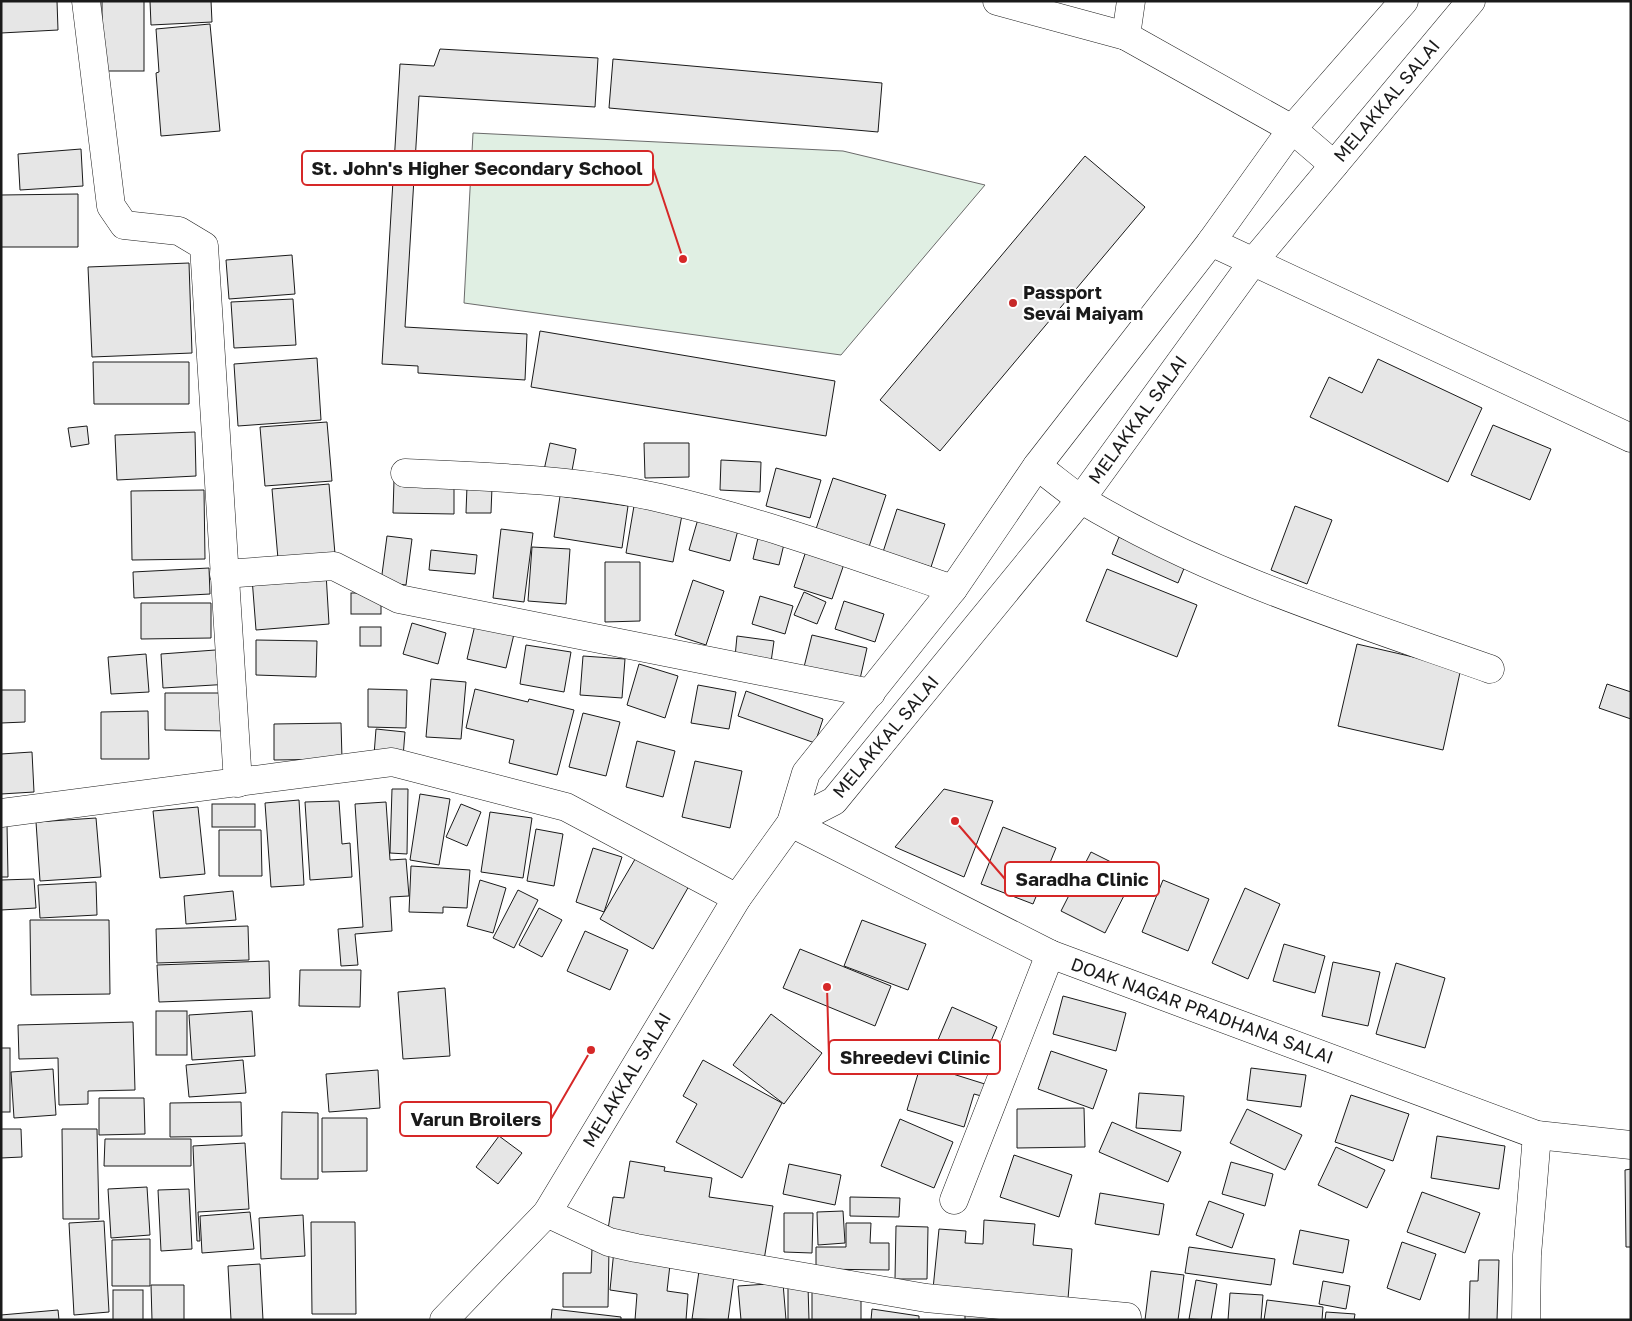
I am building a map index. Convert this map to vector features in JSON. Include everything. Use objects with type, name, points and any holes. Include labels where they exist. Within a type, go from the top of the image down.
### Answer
[{"type":"street","points":[[86,1],[111,206],[124,225],[179,231],[204,246],[238,782]]},
{"type":"street","points":[[997,1],[1126,36],[1292,129],[1334,165]]},
{"type":"street","points":[[1126,36],[1132,1]]},
{"type":"street","name":"MELAKKAL SALAI","points":[[444,1320],[547,1213],[737,898],[791,823],[806,773],[953,589],[1037,466],[1211,242],[1292,129],[1404,1]]},
{"type":"street","name":"MELAKKAL SALAI","points":[[791,823],[834,801],[1081,499],[1253,262],[1471,1]]},
{"type":"street","points":[[1211,242],[1631,438]]},
{"type":"street","points":[[1037,466],[1081,499],[1171,549],[1280,594],[1490,669]]},
{"type":"street","points":[[405,473],[537,479],[659,497],[762,524],[953,589]]},
{"type":"street","points":[[224,574],[334,566],[399,599],[871,693]]},
{"type":"street","points":[[1,813],[392,762],[566,807],[737,898]]},
{"type":"street","name":"DOAK NAGAR PRADHANA SALAI","points":[[791,823],[1050,954],[1537,1135],[1631,1145]]},
{"type":"street","points":[[954,1200],[1050,954]]},
{"type":"street","points":[[1526,1320],[1527,1255],[1537,1135]]},
{"type":"street","points":[[547,1213],[609,1242],[646,1249],[926,1298],[1127,1317]]},
{"type":"green space","points":[[473,133],[843,151],[985,185],[841,355],[464,303]]},
{"type":"building","points":[[1,1],[57,1],[58,30],[1,33]]},
{"type":"building","points":[[102,1],[144,1],[144,71],[102,71]]},
{"type":"building","points":[[150,1],[211,1],[212,22],[151,25]]},
{"type":"building","points":[[210,24],[220,131],[161,136],[156,73],[159,72],[156,29]]},
{"type":"building","points":[[440,49],[598,58],[595,107],[419,96],[405,327],[527,334],[525,380],[418,373],[418,366],[382,364],[400,64],[434,66]]},
{"type":"building","points":[[613,59],[882,83],[878,132],[609,108]]},
{"type":"building","points":[[81,149],[83,186],[20,190],[18,154]]},
{"type":"building","name":"Passport Sevai Maiyam","points":[[1085,156],[1145,207],[940,451],[880,400]]},
{"type":"building","points":[[78,194],[78,247],[1,247],[1,195]]},
{"type":"building","points":[[292,255],[295,294],[229,299],[226,260]]},
{"type":"building","points":[[189,263],[192,353],[92,357],[88,267]]},
{"type":"building","points":[[293,299],[296,345],[234,348],[231,302]]},
{"type":"building","points":[[540,331],[835,381],[826,436],[531,387]]},
{"type":"building","points":[[317,358],[321,420],[238,426],[234,364]]},
{"type":"building","points":[[1378,359],[1482,408],[1448,482],[1310,417],[1329,377],[1362,393]]},
{"type":"building","points":[[93,362],[189,362],[189,404],[94,404]]},
{"type":"building","points":[[327,422],[332,481],[265,486],[260,427]]},
{"type":"building","points":[[1493,425],[1551,449],[1530,500],[1471,475]]},
{"type":"building","points":[[87,426],[89,444],[71,447],[68,428]]},
{"type":"building","points":[[195,432],[196,476],[117,480],[115,435]]},
{"type":"building","points":[[550,443],[576,449],[571,476],[544,470]]},
{"type":"building","points":[[644,443],[689,443],[689,477],[645,478]]},
{"type":"building","points":[[721,460],[761,462],[760,492],[720,490]]},
{"type":"building","points":[[776,468],[821,480],[810,518],[766,506]]},
{"type":"building","points":[[833,478],[886,495],[868,550],[815,532]]},
{"type":"building","points":[[394,480],[454,481],[454,514],[393,513]]},
{"type":"building","points":[[329,484],[335,554],[278,559],[272,489]]},
{"type":"building","points":[[467,486],[492,487],[491,513],[466,513]]},
{"type":"building","points":[[204,490],[205,559],[132,560],[131,491]]},
{"type":"building","points":[[560,496],[628,506],[622,548],[554,537]]},
{"type":"building","points":[[634,506],[682,515],[673,562],[626,553]]},
{"type":"building","points":[[1295,506],[1332,520],[1307,584],[1271,570]]},
{"type":"building","points":[[897,509],[945,524],[931,567],[883,552]]},
{"type":"building","points":[[698,519],[738,530],[730,561],[689,550]]},
{"type":"building","points":[[501,529],[533,533],[524,602],[493,598]]},
{"type":"building","points":[[387,536],[412,539],[406,585],[381,582]]},
{"type":"building","points":[[1119,537],[1185,566],[1178,583],[1112,554]]},
{"type":"building","points":[[758,538],[784,544],[779,565],[753,559]]},
{"type":"building","points":[[532,547],[570,549],[566,604],[528,601]]},
{"type":"building","points":[[431,550],[477,555],[475,574],[429,570]]},
{"type":"building","points":[[806,551],[844,564],[832,599],[794,587]]},
{"type":"building","points":[[605,562],[640,562],[640,621],[605,622]]},
{"type":"building","points":[[209,568],[210,594],[134,598],[133,572]]},
{"type":"building","points":[[1107,569],[1197,605],[1177,657],[1086,621]]},
{"type":"building","points":[[326,573],[329,624],[256,630],[252,578]]},
{"type":"building","points":[[693,580],[724,591],[706,645],[675,635]]},
{"type":"building","points":[[804,592],[826,602],[817,624],[794,615]]},
{"type":"building","points":[[351,593],[381,593],[381,614],[351,614]]},
{"type":"building","points":[[760,596],[793,606],[785,634],[752,624]]},
{"type":"building","points":[[844,601],[884,614],[875,642],[835,629]]},
{"type":"building","points":[[141,603],[211,603],[211,638],[141,639]]},
{"type":"building","points":[[412,623],[446,633],[438,664],[403,654]]},
{"type":"building","points":[[475,625],[514,634],[506,668],[467,659]]},
{"type":"building","points":[[360,627],[381,627],[381,646],[360,646]]},
{"type":"building","points":[[812,635],[867,648],[860,679],[804,667]]},
{"type":"building","points":[[737,636],[774,641],[771,662],[735,657]]},
{"type":"building","points":[[256,640],[317,641],[316,677],[256,675]]},
{"type":"building","points":[[1357,644],[1461,668],[1443,750],[1338,726]]},
{"type":"building","points":[[526,645],[571,652],[564,692],[520,684]]},
{"type":"building","points":[[229,649],[231,684],[163,688],[161,654]]},
{"type":"building","points":[[146,654],[149,692],[111,694],[108,657]]},
{"type":"building","points":[[583,656],[625,659],[622,698],[580,695]]},
{"type":"building","points":[[639,664],[678,676],[665,718],[627,705]]},
{"type":"building","points":[[431,679],[466,682],[461,739],[426,737]]},
{"type":"building","points":[[1607,684],[1631,692],[1631,719],[1599,708]]},
{"type":"building","points":[[698,685],[736,692],[729,729],[691,723]]},
{"type":"building","points":[[368,689],[407,690],[406,728],[368,727]]},
{"type":"building","points":[[475,689],[528,702],[529,699],[574,710],[557,775],[509,763],[514,740],[466,728]]},
{"type":"building","points":[[1,690],[25,690],[25,722],[1,723]]},
{"type":"building","points":[[746,691],[823,719],[815,743],[738,716]]},
{"type":"building","points":[[165,693],[231,693],[231,731],[165,730]]},
{"type":"building","points":[[148,711],[149,759],[101,759],[101,712]]},
{"type":"building","points":[[583,713],[620,722],[606,776],[569,767]]},
{"type":"building","points":[[341,723],[342,759],[274,760],[274,724]]},
{"type":"building","points":[[376,729],[405,732],[403,757],[374,755]]},
{"type":"building","points":[[637,741],[675,751],[663,797],[626,787]]},
{"type":"building","points":[[32,752],[34,792],[1,794],[1,754]]},
{"type":"building","points":[[695,761],[742,771],[730,828],[682,817]]},
{"type":"building","points":[[392,789],[408,789],[407,854],[390,853]]},
{"type":"building","points":[[944,789],[993,801],[964,877],[895,847]]},
{"type":"building","points":[[420,794],[450,799],[439,865],[410,860]]},
{"type":"building","points":[[299,800],[304,885],[271,887],[265,803]]},
{"type":"building","points":[[339,801],[342,844],[350,843],[352,877],[310,880],[305,802]]},
{"type":"building","points":[[386,802],[390,860],[406,859],[409,896],[390,897],[392,931],[355,934],[358,965],[341,966],[338,929],[363,927],[355,804]]},
{"type":"building","points":[[212,804],[255,804],[255,827],[212,827]]},
{"type":"building","points":[[461,804],[481,812],[467,846],[446,837]]},
{"type":"building","points":[[198,807],[205,874],[160,878],[153,811]]},
{"type":"building","points":[[490,812],[532,818],[523,878],[481,872]]},
{"type":"building","points":[[96,818],[101,877],[40,881],[36,822]]},
{"type":"building","points":[[7,824],[8,877],[1,877],[1,825]]},
{"type":"building","points":[[1003,827],[1056,848],[1033,904],[981,884]]},
{"type":"building","points":[[536,829],[563,834],[554,886],[527,881]]},
{"type":"building","points":[[219,830],[261,830],[262,876],[219,876]]},
{"type":"building","points":[[593,848],[622,857],[604,912],[576,902]]},
{"type":"building","points":[[641,849],[693,879],[653,949],[600,919]]},
{"type":"building","points":[[1091,852],[1135,874],[1105,933],[1061,911]]},
{"type":"building","points":[[411,866],[470,870],[467,908],[443,907],[443,913],[409,912]]},
{"type":"building","points":[[34,879],[36,908],[1,910],[1,880]]},
{"type":"building","points":[[480,880],[506,888],[493,933],[467,926]]},
{"type":"building","points":[[1163,880],[1209,899],[1188,951],[1142,932]]},
{"type":"building","points":[[96,882],[97,915],[40,918],[38,885]]},
{"type":"building","points":[[1245,888],[1280,904],[1248,979],[1212,963]]},
{"type":"building","points":[[518,890],[538,900],[514,948],[493,938]]},
{"type":"building","points":[[233,891],[236,920],[186,924],[184,896]]},
{"type":"building","points":[[539,908],[562,920],[542,957],[519,945]]},
{"type":"building","points":[[30,920],[109,920],[110,994],[31,995]]},
{"type":"building","points":[[862,920],[926,944],[908,990],[844,966]]},
{"type":"building","points":[[248,926],[249,960],[157,963],[156,929]]},
{"type":"building","points":[[585,931],[628,950],[610,990],[567,971]]},
{"type":"building","points":[[1284,944],[1325,956],[1315,993],[1273,981]]},
{"type":"building","points":[[800,949],[891,986],[875,1026],[783,988]]},
{"type":"building","points":[[269,961],[270,998],[159,1002],[157,965]]},
{"type":"building","points":[[1333,962],[1380,972],[1368,1026],[1322,1016]]},
{"type":"building","points":[[1396,963],[1445,978],[1425,1048],[1376,1034]]},
{"type":"building","points":[[300,970],[361,970],[360,1007],[299,1006]]},
{"type":"building","points":[[445,988],[450,1056],[403,1059],[398,992]]},
{"type":"building","points":[[1063,996],[1126,1013],[1116,1051],[1053,1034]]},
{"type":"building","points":[[952,1007],[997,1027],[980,1067],[935,1047]]},
{"type":"building","points":[[156,1011],[187,1011],[187,1055],[156,1055]]},
{"type":"building","points":[[252,1011],[255,1056],[192,1060],[189,1015]]},
{"type":"building","points":[[771,1014],[822,1053],[784,1104],[733,1065]]},
{"type":"building","points":[[133,1022],[135,1090],[88,1091],[88,1104],[59,1105],[58,1058],[19,1059],[18,1025]]},
{"type":"building","points":[[1,1048],[10,1048],[10,1112],[1,1112]]},
{"type":"building","points":[[1051,1051],[1107,1070],[1093,1109],[1038,1089]]},
{"type":"building","points":[[243,1060],[246,1093],[189,1097],[186,1065]]},
{"type":"building","points":[[703,1060],[782,1103],[742,1178],[676,1142],[697,1104],[683,1096]]},
{"type":"building","points":[[921,1064],[988,1085],[985,1097],[974,1094],[964,1127],[907,1110]]},
{"type":"building","points":[[1251,1068],[1306,1075],[1301,1107],[1247,1100]]},
{"type":"building","points":[[53,1069],[56,1115],[14,1118],[11,1072]]},
{"type":"building","points":[[378,1070],[380,1108],[329,1112],[326,1074]]},
{"type":"building","points":[[1139,1093],[1184,1096],[1181,1131],[1136,1128]]},
{"type":"building","points":[[1351,1095],[1409,1114],[1393,1161],[1335,1142]]},
{"type":"building","points":[[99,1098],[144,1098],[145,1134],[99,1135]]},
{"type":"building","points":[[241,1102],[242,1136],[170,1137],[170,1103]]},
{"type":"building","points":[[1084,1108],[1085,1147],[1017,1148],[1017,1109]]},
{"type":"building","points":[[1247,1109],[1302,1135],[1285,1170],[1230,1143]]},
{"type":"building","points":[[282,1112],[318,1113],[318,1179],[281,1179]]},
{"type":"building","points":[[322,1118],[367,1118],[367,1171],[322,1172]]},
{"type":"building","points":[[900,1119],[953,1142],[934,1188],[881,1166]]},
{"type":"building","points":[[1112,1122],[1181,1152],[1168,1182],[1099,1152]]},
{"type":"building","points":[[1,1129],[21,1129],[22,1157],[1,1158]]},
{"type":"building","points":[[62,1129],[97,1129],[99,1219],[63,1219]]},
{"type":"building","points":[[499,1136],[522,1153],[498,1184],[476,1167]]},
{"type":"building","points":[[1437,1136],[1505,1146],[1499,1189],[1431,1178]]},
{"type":"building","points":[[105,1139],[191,1139],[191,1166],[104,1166]]},
{"type":"building","points":[[245,1143],[249,1209],[198,1212],[200,1241],[197,1241],[193,1146]]},
{"type":"building","points":[[1336,1147],[1385,1170],[1367,1208],[1318,1185]]},
{"type":"building","points":[[1014,1155],[1072,1175],[1059,1217],[1000,1197]]},
{"type":"building","points":[[630,1161],[665,1167],[664,1171],[712,1178],[709,1197],[773,1206],[764,1260],[607,1236],[613,1197],[624,1198]]},
{"type":"building","points":[[1231,1162],[1273,1174],[1265,1206],[1222,1194]]},
{"type":"building","points":[[789,1164],[841,1175],[835,1205],[783,1194]]},
{"type":"building","points":[[1631,1169],[1631,1247],[1626,1247],[1625,1170]]},
{"type":"building","points":[[147,1187],[150,1235],[111,1238],[108,1189]]},
{"type":"building","points":[[189,1189],[192,1249],[161,1251],[158,1190]]},
{"type":"building","points":[[1422,1192],[1480,1213],[1465,1253],[1407,1232]]},
{"type":"building","points":[[1100,1193],[1164,1204],[1159,1235],[1095,1224]]},
{"type":"building","points":[[850,1197],[900,1198],[899,1217],[850,1216]]},
{"type":"building","points":[[1209,1201],[1244,1214],[1232,1248],[1196,1235]]},
{"type":"building","points":[[843,1211],[845,1243],[818,1245],[817,1212]]},
{"type":"building","points":[[250,1212],[254,1249],[202,1253],[200,1216]]},
{"type":"building","points":[[784,1213],[813,1213],[812,1253],[784,1252]]},
{"type":"building","points":[[303,1215],[305,1256],[261,1259],[259,1218]]},
{"type":"building","points":[[984,1220],[1035,1224],[1033,1245],[1072,1249],[1068,1299],[933,1289],[939,1229],[966,1231],[965,1243],[983,1244]]},
{"type":"building","points":[[104,1221],[109,1312],[74,1315],[69,1223]]},
{"type":"building","points":[[311,1222],[355,1222],[356,1314],[312,1314]]},
{"type":"building","points":[[846,1223],[871,1223],[870,1243],[889,1243],[889,1270],[816,1269],[816,1247],[846,1247]]},
{"type":"building","points":[[896,1226],[928,1227],[927,1279],[895,1279]]},
{"type":"building","points":[[1300,1230],[1349,1240],[1343,1273],[1293,1264]]},
{"type":"building","points":[[150,1239],[150,1286],[112,1286],[112,1240]]},
{"type":"building","points":[[1402,1242],[1436,1254],[1420,1300],[1387,1288]]},
{"type":"building","points":[[1189,1247],[1275,1259],[1271,1285],[1185,1273]]},
{"type":"building","points":[[592,1248],[609,1248],[608,1307],[563,1307],[563,1273],[591,1273]]},
{"type":"building","points":[[614,1250],[671,1256],[667,1291],[688,1294],[686,1320],[635,1320],[637,1294],[610,1290]]},
{"type":"building","points":[[1479,1260],[1499,1260],[1497,1320],[1469,1320],[1470,1281],[1478,1281]]},
{"type":"building","points":[[260,1264],[263,1320],[231,1320],[228,1266]]},
{"type":"building","points":[[699,1271],[734,1276],[728,1320],[692,1319]]},
{"type":"building","points":[[1151,1271],[1184,1275],[1178,1320],[1145,1320]]},
{"type":"building","points":[[1196,1280],[1217,1284],[1211,1320],[1189,1319]]},
{"type":"building","points":[[1323,1281],[1350,1286],[1346,1309],[1319,1304]]},
{"type":"building","points":[[783,1283],[786,1320],[741,1320],[738,1286]]},
{"type":"building","points":[[151,1285],[184,1285],[184,1320],[152,1320]]},
{"type":"building","points":[[788,1286],[808,1286],[809,1320],[788,1320]]},
{"type":"building","points":[[113,1290],[143,1290],[143,1320],[113,1320]]},
{"type":"building","points":[[812,1291],[861,1291],[861,1320],[812,1320]]},
{"type":"building","points":[[1230,1293],[1263,1295],[1261,1320],[1228,1320]]},
{"type":"building","points":[[1267,1300],[1323,1307],[1322,1320],[1264,1320]]},
{"type":"building","points":[[552,1309],[621,1317],[621,1320],[551,1320]]},
{"type":"building","points":[[872,1309],[919,1316],[919,1320],[871,1320]]},
{"type":"building","points":[[58,1310],[59,1320],[1,1320],[1,1315]]},
{"type":"building","points":[[965,1311],[997,1311],[997,1320],[965,1320]]},
{"type":"building","points":[[1326,1312],[1355,1314],[1354,1320],[1325,1320]]},
{"type":"place","name":"St. John's Higher Secondary School","points":[[683,259]]},
{"type":"place","name":"Passport Sevai Maiyam","points":[[1013,303]]},
{"type":"place","name":"Saradha Clinic","points":[[955,821]]},
{"type":"place","name":"Shreedevi Clinic","points":[[827,987]]},
{"type":"place","name":"Varun Broilers","points":[[591,1050]]}]
